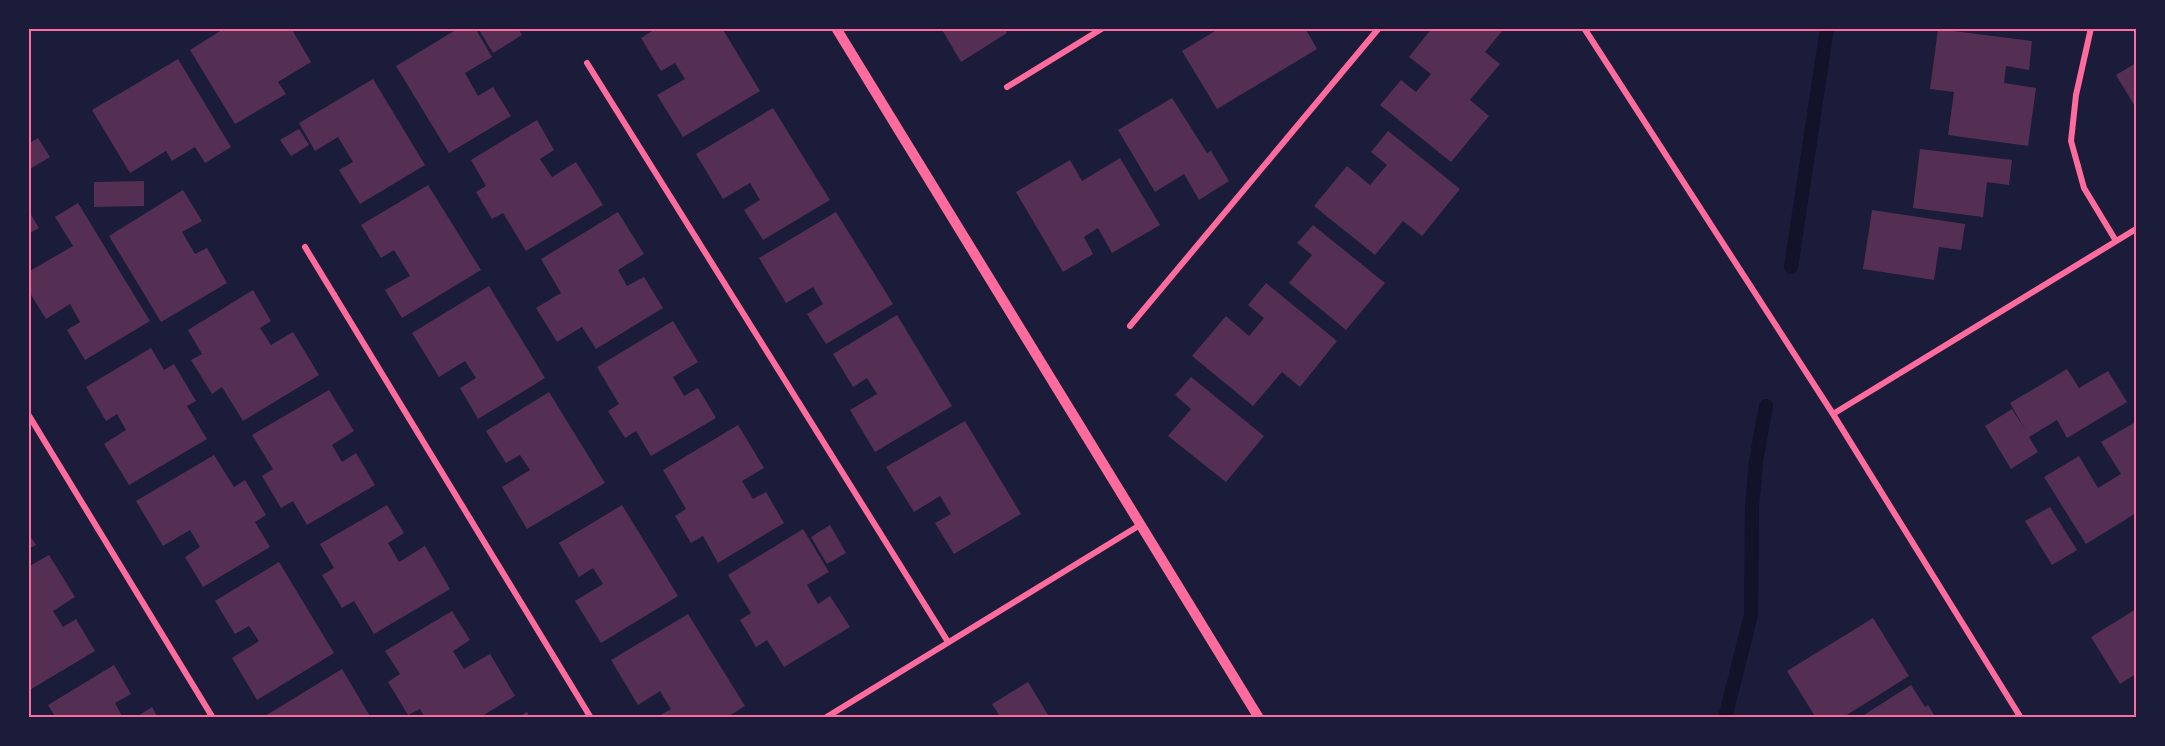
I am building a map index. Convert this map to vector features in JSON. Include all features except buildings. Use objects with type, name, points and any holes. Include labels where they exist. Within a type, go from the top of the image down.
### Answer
[{"type":"street","points":[[836,28],[1259,717]]},
{"type":"street","points":[[1007,87],[1103,28]]},
{"type":"street","points":[[1130,326],[1379,28]]},
{"type":"street","points":[[1584,28],[1833,414],[2021,717]]},
{"type":"street","points":[[2091,28],[2076,94],[2071,141],[2084,188],[2115,241]]},
{"type":"street","points":[[587,63],[948,642]]},
{"type":"street","points":[[1833,414],[2136,229]]},
{"type":"street","points":[[305,246],[591,717]]},
{"type":"street","points":[[28,414],[213,717]]},
{"type":"street","points":[[825,717],[1140,525]]},
{"type":"waterway","points":[[1791,267],[1827,28]]},
{"type":"waterway","points":[[1725,718],[1751,615],[1752,507],[1756,461],[1766,406]]}]
